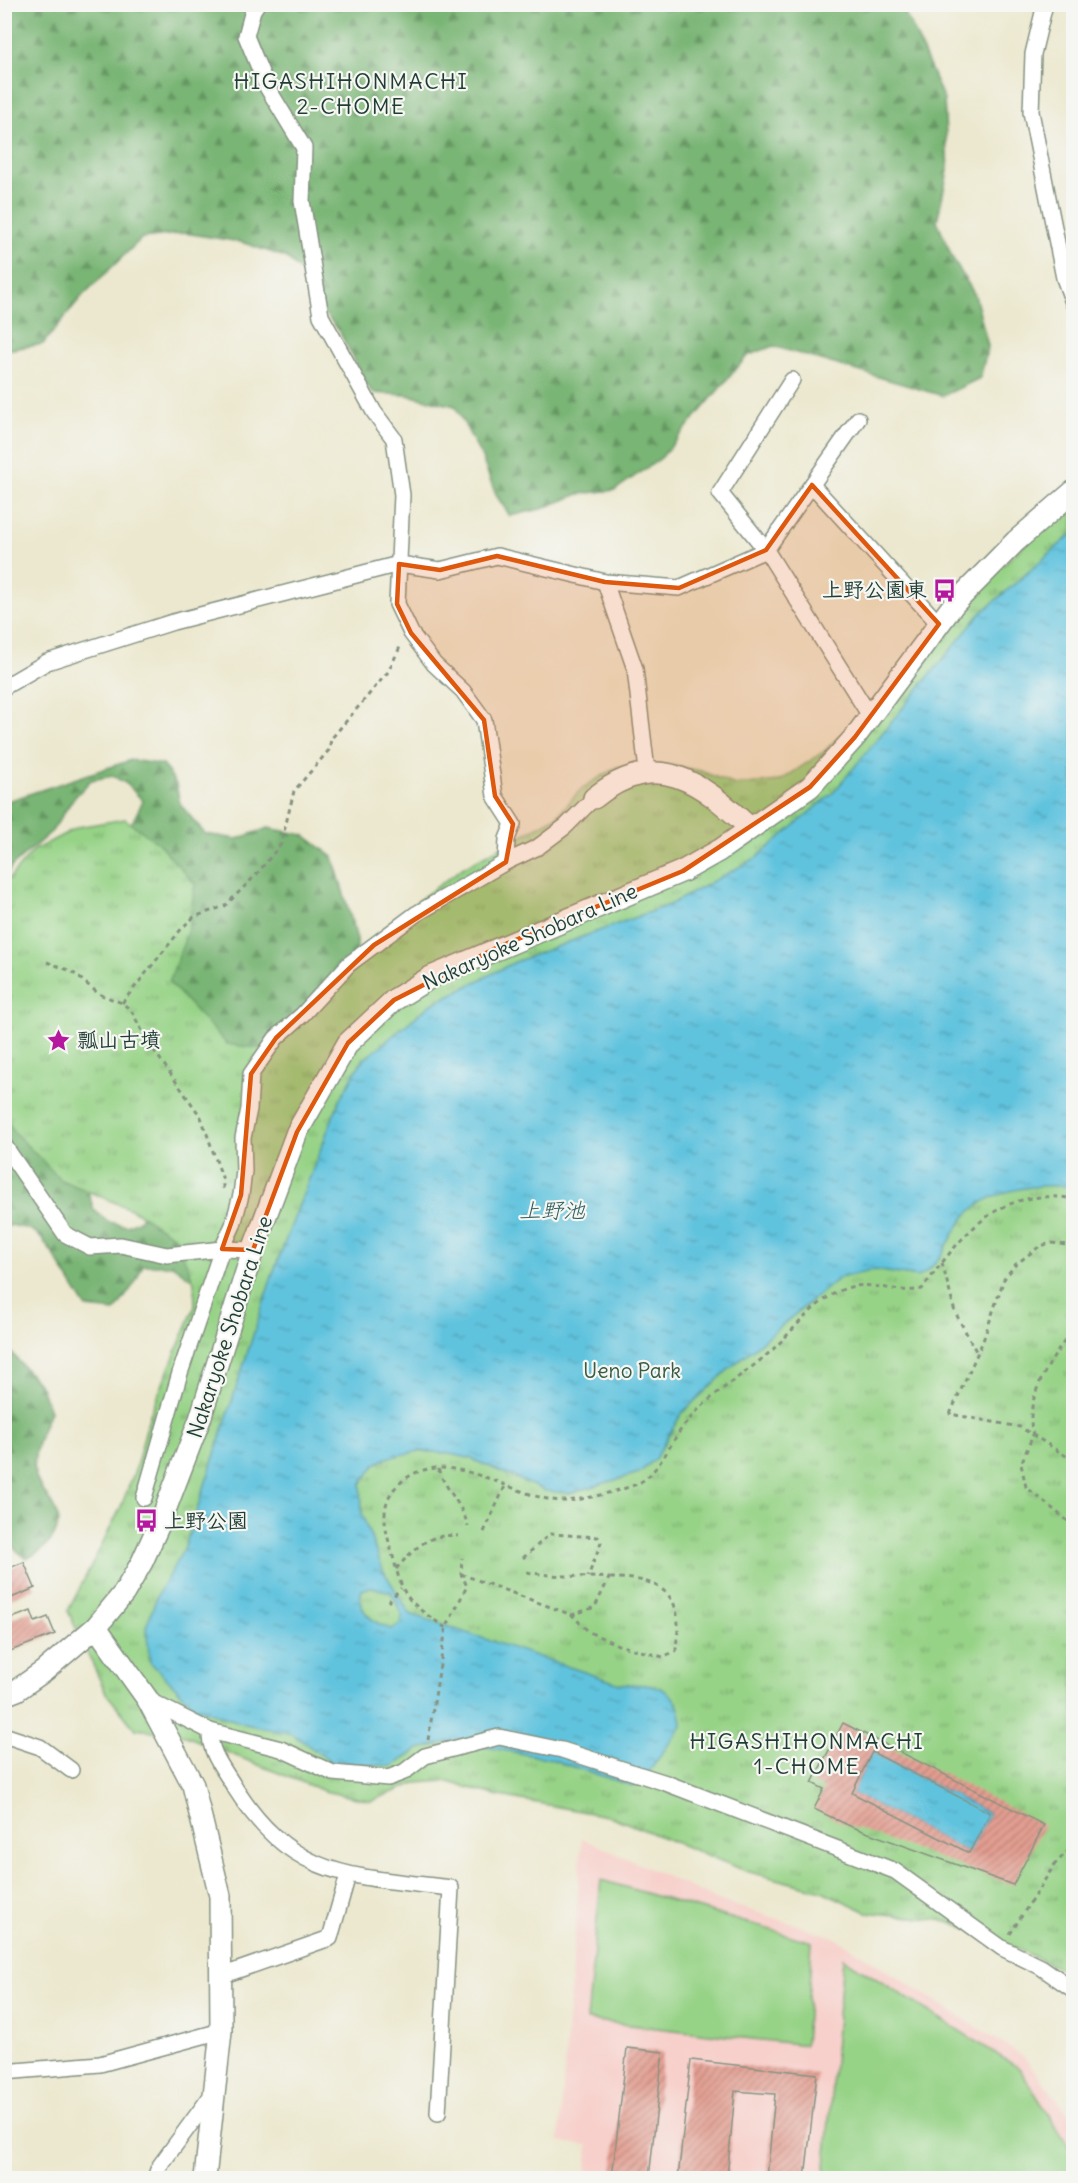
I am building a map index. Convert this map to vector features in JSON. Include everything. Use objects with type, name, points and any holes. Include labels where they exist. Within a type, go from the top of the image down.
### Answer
[{"type":"main road","name":"Nakaryoke Shobara Line","points":[[4,1695],[17,1690],[44,1671],[96,1627],[124,1593],[162,1518],[200,1419],[253,1250],[297,1132],[348,1043],[394,1000],[431,977],[683,871],[810,787],[870,716],[954,604],[1016,541],[1074,491]]},
{"type":"main road","points":[[594,798],[612,783],[647,771],[692,782],[715,796],[750,828]]},
{"type":"main road","points":[[96,1627],[148,1700],[193,1785],[220,1896],[221,2031],[205,2178]]},
{"type":"street","points":[[257,4],[253,10],[246,36],[267,87],[304,148],[302,201],[321,316],[374,412],[394,439],[402,495],[397,604],[411,633],[434,664],[463,691],[484,720],[495,796],[513,824],[507,838],[506,862]]},
{"type":"street","points":[[1045,4],[1033,54],[1031,112],[1064,278],[1074,305]]},
{"type":"street","points":[[792,380],[720,494],[766,550],[870,716]]},
{"type":"street","points":[[4,687],[47,662],[163,626],[399,564],[440,570],[497,556],[605,582],[679,588],[766,550],[858,419]]},
{"type":"street","points":[[812,485],[939,624]]},
{"type":"street","points":[[605,582],[635,669],[647,771]]},
{"type":"street","points":[[144,1498],[180,1373],[222,1249],[233,1225],[241,1195],[244,1171],[243,1138],[249,1109],[251,1074],[276,1038],[302,1015],[349,964],[416,914],[506,862],[538,847],[566,826],[594,798]]},
{"type":"street","points":[[4,1145],[65,1234],[90,1247],[121,1245],[167,1255],[222,1249],[253,1250]]},
{"type":"street","points":[[148,1700],[210,1731],[281,1749],[333,1773],[388,1778],[404,1772],[425,1756],[499,1737],[562,1750],[666,1783],[895,1871],[1002,1948],[1041,1967],[1074,1990]]},
{"type":"street","points":[[210,1731],[209,1746],[244,1802],[275,1839],[298,1857],[348,1875],[451,1888],[438,2113]]},
{"type":"street","points":[[4,1735],[40,1747],[71,1770]]},
{"type":"street","points":[[221,1976],[330,1938],[348,1875]]},
{"type":"street","points":[[4,2072],[100,2064],[221,2031]]},
{"type":"street","points":[[155,2178],[159,2168],[214,2092]]},
{"type":"path","points":[[122,1003],[189,922],[194,917],[225,906],[255,876],[281,844],[294,791],[329,750],[331,739],[388,672],[411,633]]},
{"type":"path","points":[[47,962],[71,971],[99,994],[122,1003],[131,1010],[141,1024],[148,1042],[201,1117],[224,1180],[223,1202]]},
{"type":"path","points":[[446,1628],[413,1606],[401,1588],[385,1525],[386,1508],[392,1491],[410,1475],[426,1469],[465,1472],[506,1484],[542,1499],[564,1502],[635,1485],[651,1476],[687,1422],[706,1403],[771,1352],[837,1292],[853,1286],[872,1285],[911,1292],[922,1289],[973,1226],[989,1213],[1037,1198],[1074,1199]]},
{"type":"path","points":[[1074,1246],[1052,1243],[1040,1246],[1015,1265],[998,1289],[983,1341],[950,1414],[1020,1427],[1074,1461]]},
{"type":"path","points":[[942,1263],[955,1312],[977,1353]]},
{"type":"path","points":[[1074,1327],[1036,1391],[1031,1408],[1033,1435],[1021,1464],[1026,1487],[1074,1526]]},
{"type":"path","points":[[438,1469],[446,1488],[463,1509],[468,1526]]},
{"type":"path","points":[[484,1532],[506,1484]]},
{"type":"path","points":[[396,1569],[419,1545],[431,1538],[444,1534],[458,1536]]},
{"type":"path","points":[[523,1558],[550,1534],[598,1537],[601,1542],[588,1577]]},
{"type":"path","points":[[425,1756],[446,1628],[467,1586],[461,1574],[462,1558]]},
{"type":"path","points":[[461,1574],[572,1615],[589,1632],[618,1645],[663,1657],[676,1651],[678,1627],[675,1608],[666,1592],[644,1580],[527,1572]]},
{"type":"path","points":[[572,1615],[595,1607],[609,1578]]},
{"type":"path","points":[[388,1602],[401,1588]]},
{"type":"path","points":[[1002,1948],[1055,1864],[1074,1845]]},
{"type":"highlighted area","points":[[812,485],[939,624],[855,737],[810,787],[683,871],[496,948],[394,1000],[348,1043],[297,1132],[253,1250],[222,1249],[241,1195],[251,1074],[276,1038],[374,945],[506,862],[513,824],[495,796],[484,720],[411,633],[397,604],[399,564],[440,570],[497,556],[605,582],[679,588],[766,550]]},
{"type":"shaded area","points":[[582,1838],[718,1900],[834,1937],[1024,2057],[1073,2120],[1073,2178],[586,2178],[588,2145],[559,2142]]},
{"type":"green space","points":[[5,4],[900,5],[913,28],[944,100],[948,171],[937,221],[953,259],[975,295],[988,346],[980,378],[943,396],[773,346],[747,356],[661,458],[615,490],[579,494],[541,509],[510,516],[496,495],[482,458],[455,406],[407,395],[372,393],[338,329],[313,300],[306,276],[285,257],[241,242],[185,233],[142,238],[83,295],[43,344],[5,350]]},
{"type":"green space","name":"Ueno Park","points":[[1073,498],[1073,1975],[1005,1943],[948,1921],[867,1912],[822,1891],[746,1871],[612,1817],[495,1795],[445,1781],[416,1783],[371,1801],[324,1791],[181,1734],[135,1729],[106,1693],[68,1611],[120,1509],[136,1468],[149,1417],[195,1306],[194,1282],[176,1238],[133,1210],[61,1180],[14,1132],[5,1115],[5,883],[34,850],[78,827],[125,819],[158,843],[195,884],[188,931],[169,982],[227,1044],[263,1049],[295,1017],[329,999],[393,922],[423,897],[464,867],[556,817],[582,788],[617,767],[667,765],[701,771],[735,785],[780,781],[826,750],[880,695],[926,639]]},
{"type":"green space","points":[[131,760],[163,765],[176,784],[180,804],[205,834],[237,839],[268,828],[304,835],[333,857],[357,939],[357,975],[331,1009],[247,1056],[215,1046],[168,992],[126,834],[143,801],[127,784],[113,776],[91,780],[73,799],[52,831],[12,866],[5,877],[5,802]]},
{"type":"green space","points":[[4,1087],[86,1186],[94,1210],[109,1222],[127,1226],[138,1221],[148,1210],[181,1233],[173,1241],[201,1275],[190,1278],[172,1265],[143,1265],[135,1283],[115,1311],[87,1308],[39,1236],[31,1230],[11,1225],[5,1228]]},
{"type":"green space","points":[[5,1345],[41,1387],[50,1411],[38,1444],[34,1465],[40,1486],[55,1509],[57,1529],[45,1547],[27,1558],[19,1553],[10,1541],[4,1504]]},
{"type":"green space","points":[[601,1880],[812,1942],[805,2045],[587,2020]]},
{"type":"green space","points":[[843,1958],[1019,2068],[1073,2153],[1073,2178],[824,2178]]},
{"type":"water","name":"上野池","points":[[1073,533],[1073,1187],[1044,1186],[1013,1190],[985,1201],[963,1220],[934,1265],[918,1277],[875,1270],[839,1278],[729,1369],[682,1413],[655,1459],[639,1473],[571,1493],[545,1491],[469,1458],[419,1451],[387,1458],[376,1464],[361,1484],[362,1514],[383,1570],[410,1614],[620,1684],[654,1687],[670,1694],[676,1701],[682,1725],[642,1782],[632,1786],[547,1758],[452,1741],[419,1749],[393,1766],[333,1763],[292,1734],[245,1724],[195,1707],[150,1662],[146,1627],[158,1594],[185,1547],[273,1273],[339,1101],[361,1062],[430,1005],[515,962],[671,904],[756,858],[833,793],[980,614]],"holes":[[[371,1587],[391,1592],[402,1615],[401,1623],[392,1629],[373,1620],[361,1604],[362,1590]]]},
{"type":"water","points":[[872,1752],[990,1813],[969,1853],[852,1793]]},
{"type":"building","points":[[24,1562],[35,1588],[4,1601],[4,1570]]},
{"type":"building","points":[[31,1611],[35,1622],[48,1617],[55,1634],[5,1653],[4,1621]]},
{"type":"building","points":[[843,1723],[1044,1825],[1013,1885],[852,1827],[814,1809],[824,1789],[812,1783]],"holes":[[[872,1752],[990,1813],[969,1853],[852,1793]]]},
{"type":"building","points":[[627,2048],[663,2052],[649,2178],[612,2178]]},
{"type":"building","points":[[691,2060],[817,2074],[805,2178],[767,2178],[775,2094],[735,2091],[727,2178],[678,2178]]},
{"type":"place","name":"上野公園東","points":[[945,590]]},
{"type":"place","name":"瓢山古墳","points":[[59,1040]]},
{"type":"place","name":"上野公園","points":[[146,1521]]},
{"type":"district","name":"HIGASHIHONMACHI 2-CHOME","points":[[351,94]]},
{"type":"district","name":"HIGASHIHONMACHI 1-CHOME","points":[[807,1754]]}]
